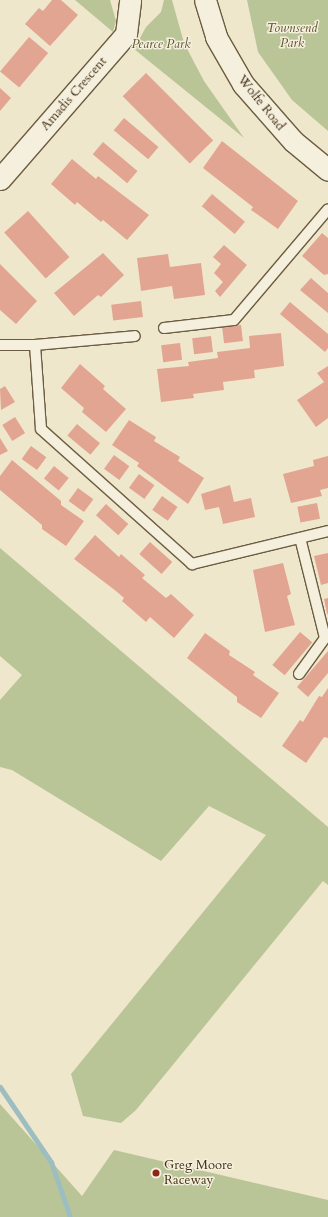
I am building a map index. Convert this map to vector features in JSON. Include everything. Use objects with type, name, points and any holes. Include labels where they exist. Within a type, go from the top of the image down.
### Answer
[{"type":"street","name":"Amadis Crescent","points":[[0,179],[126,34],[130,0]]},
{"type":"street","name":"Wolfe Road","points":[[205,0],[216,37],[243,84],[293,141],[328,170]]},
{"type":"lane","points":[[164,328],[234,320],[328,209]]},
{"type":"lane","points":[[0,345],[35,345],[135,336]]},
{"type":"lane","points":[[35,345],[41,430],[192,564],[328,531]]},
{"type":"lane","points":[[299,674],[325,638],[300,538]]},
{"type":"green space","name":"Pearce Park","points":[[75,0],[110,0],[116,21],[113,32]]},
{"type":"green space","name":"Pearce Park","points":[[164,0],[172,0],[184,43],[204,81],[244,138],[134,49],[146,27],[161,12]]},
{"type":"green space","name":"Townsend Park","points":[[247,0],[328,0],[328,131],[292,100],[258,52]]},
{"type":"green space","points":[[0,548],[328,827],[328,885],[323,881],[136,1110],[121,1123],[83,1116],[71,1074],[266,835],[209,806],[161,861],[12,770],[0,767],[0,700],[22,675],[0,656]]},
{"type":"green space","name":"Greg Moore Raceway","points":[[0,1104],[82,1196],[114,1150],[328,1200],[328,1217],[0,1217]]},
{"type":"building","points":[[52,0],[61,0],[78,15],[50,46],[25,24],[39,8],[43,11]]},
{"type":"building","points":[[29,37],[48,53],[19,88],[0,71]]},
{"type":"building","points":[[146,73],[213,140],[190,164],[123,96]]},
{"type":"building","points":[[0,88],[11,98],[0,111]]},
{"type":"building","points":[[124,118],[158,147],[148,159],[114,130]]},
{"type":"building","points":[[222,141],[298,201],[278,229],[251,210],[253,207],[203,168]]},
{"type":"building","points":[[103,142],[137,171],[127,183],[93,154]]},
{"type":"building","points":[[72,159],[96,179],[98,176],[149,215],[127,240],[103,220],[101,222],[77,202],[75,205],[51,184]]},
{"type":"building","points":[[212,194],[245,222],[235,234],[202,206]]},
{"type":"building","points":[[28,211],[69,257],[46,278],[4,232]]},
{"type":"building","points":[[322,233],[328,238],[328,274],[324,275],[302,256]]},
{"type":"building","points":[[224,245],[247,265],[220,297],[215,291],[223,282],[214,273],[221,264],[213,257]]},
{"type":"building","points":[[103,253],[124,275],[101,297],[98,295],[74,316],[54,293]]},
{"type":"building","points":[[168,254],[170,267],[201,263],[205,295],[174,299],[172,286],[141,291],[137,258]]},
{"type":"building","points":[[0,264],[37,301],[16,324],[0,310]]},
{"type":"building","points":[[311,278],[328,293],[328,313],[300,290]]},
{"type":"building","points":[[141,301],[143,317],[113,321],[111,305]]},
{"type":"building","points":[[290,302],[328,334],[328,348],[325,352],[280,314]]},
{"type":"building","points":[[241,325],[243,341],[224,343],[222,327]]},
{"type":"building","points":[[281,333],[284,366],[254,370],[255,378],[223,382],[224,390],[193,394],[194,398],[161,402],[157,369],[189,366],[188,362],[218,358],[217,352],[250,348],[249,336]]},
{"type":"building","points":[[211,336],[213,352],[194,354],[192,338]]},
{"type":"building","points":[[180,343],[182,360],[163,362],[161,345]]},
{"type":"building","points":[[80,364],[105,386],[103,389],[126,409],[106,432],[82,412],[84,408],[61,388]]},
{"type":"building","points":[[328,366],[328,418],[316,427],[297,400],[324,382],[317,373]]},
{"type":"building","points":[[5,386],[15,402],[1,410],[0,389]]},
{"type":"building","points":[[15,417],[25,433],[12,441],[2,425]]},
{"type":"building","points":[[129,420],[156,437],[154,441],[180,457],[178,461],[204,478],[188,504],[137,466],[139,463],[112,445]]},
{"type":"building","points":[[77,424],[100,443],[90,455],[67,435]]},
{"type":"building","points":[[0,438],[8,451],[0,455]]},
{"type":"building","points":[[31,446],[46,457],[37,470],[22,459]]},
{"type":"building","points":[[114,455],[129,466],[119,480],[104,469]]},
{"type":"building","points":[[328,456],[328,488],[320,490],[322,496],[291,503],[283,474],[314,466],[313,460]]},
{"type":"building","points":[[12,460],[61,501],[61,505],[84,521],[66,546],[42,529],[42,525],[0,490],[0,476]]},
{"type":"building","points":[[54,466],[69,478],[59,490],[44,478]]},
{"type":"building","points":[[139,474],[154,485],[144,499],[129,488]]},
{"type":"building","points":[[230,485],[234,502],[251,498],[255,517],[223,524],[219,507],[205,510],[201,494]]},
{"type":"building","points":[[78,488],[93,499],[84,512],[69,501]]},
{"type":"building","points":[[162,496],[178,507],[168,521],[152,510]]},
{"type":"building","points":[[317,503],[320,519],[300,523],[297,507]]},
{"type":"building","points":[[106,504],[128,524],[118,535],[96,515]]},
{"type":"building","points":[[95,535],[119,557],[121,554],[145,575],[142,578],[166,598],[171,594],[194,615],[174,638],[150,617],[146,622],[122,601],[124,598],[116,591],[74,559]]},
{"type":"building","points":[[150,542],[172,562],[162,574],[139,554]]},
{"type":"building","points":[[328,553],[328,583],[321,585],[314,556]]},
{"type":"building","points":[[283,563],[291,594],[287,596],[295,625],[265,632],[253,570]]},
{"type":"building","points":[[328,598],[328,614],[327,614],[324,599]]},
{"type":"building","points":[[300,632],[312,642],[285,675],[272,665]]},
{"type":"building","points":[[205,633],[230,651],[229,655],[255,672],[253,675],[279,693],[261,718],[237,702],[237,697],[187,658]]},
{"type":"building","points":[[328,651],[328,673],[308,697],[297,687]]},
{"type":"building","points":[[328,688],[328,738],[324,737],[306,763],[282,746],[300,720],[303,722],[319,696],[322,697]]},
{"type":"waterway","points":[[0,1087],[51,1162],[70,1217]]},
{"type":"place","name":"Greg Moore Raceway","points":[[156,1173]]}]
